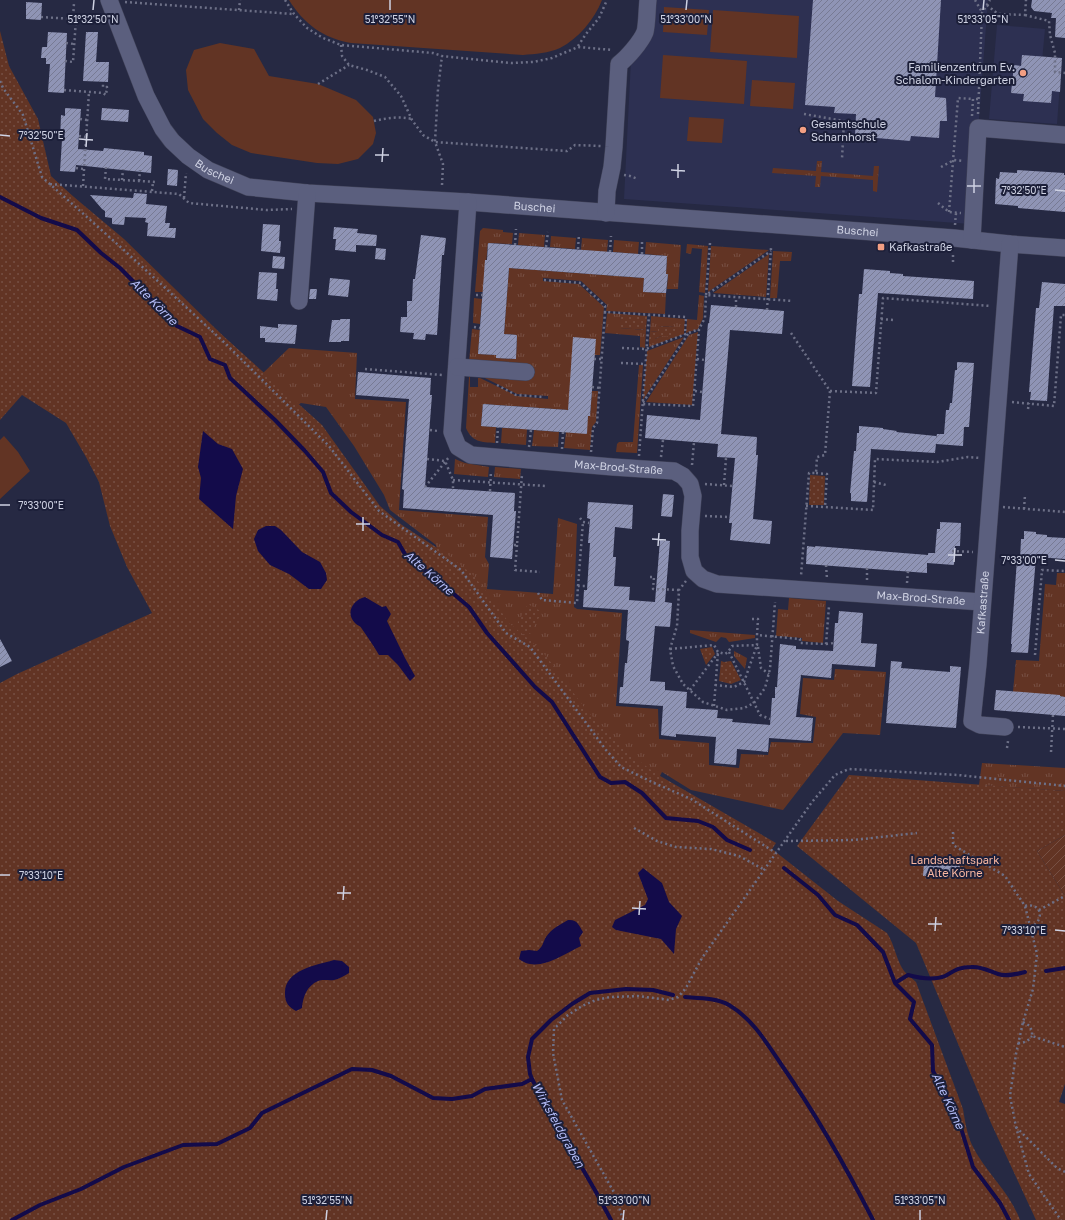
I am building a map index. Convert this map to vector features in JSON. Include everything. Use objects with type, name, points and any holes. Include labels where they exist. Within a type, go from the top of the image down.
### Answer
[{"type":"street","points":[[606,213],[607,191],[614,147],[619,64],[632,52],[645,32],[648,0]]},
{"type":"street","name":"Buschei","points":[[116,1],[146,96],[163,129],[176,146],[208,170],[248,187],[307,193],[468,202],[1065,248]]},
{"type":"street","points":[[972,240],[978,128],[1065,135]]},
{"type":"street","points":[[299,301],[307,193]]},
{"type":"street","points":[[458,447],[452,432],[468,202]]},
{"type":"street","name":"Kafkastraße","points":[[1004,727],[980,725],[972,721],[978,664],[1010,244]]},
{"type":"street","points":[[457,367],[526,372]]},
{"type":"street","name":"Max-Brod-Straße","points":[[458,447],[471,455],[492,451],[525,451],[639,459],[674,471],[683,476],[690,484],[693,496],[690,531],[690,557],[694,571],[703,579],[717,584],[776,588],[828,582],[982,602]]},
{"type":"path","points":[[240,0],[240,10]]},
{"type":"path","points":[[285,0],[294,14],[307,28],[323,38],[341,45],[433,53],[442,56],[511,63],[533,62],[552,58],[578,47],[632,52]]},
{"type":"path","points":[[578,47],[599,18],[607,0]]},
{"type":"path","points":[[975,0],[982,13]]},
{"type":"path","points":[[978,128],[982,13],[990,0]]},
{"type":"path","points":[[1025,15],[1026,0]]},
{"type":"path","points":[[116,1],[294,14]]},
{"type":"path","points":[[41,17],[73,19],[74,3]]},
{"type":"path","points":[[987,5],[998,14],[1025,15],[1049,21],[1050,35],[1055,53],[1056,72],[1065,73]]},
{"type":"path","points":[[65,61],[72,62],[76,19]]},
{"type":"path","points":[[66,44],[74,44]]},
{"type":"path","points":[[341,45],[342,56],[348,65],[385,76],[401,96],[412,120],[423,135],[435,142],[567,151],[575,145],[614,147]]},
{"type":"path","points":[[442,56],[438,89],[435,142],[443,164],[442,185]]},
{"type":"path","points":[[318,84],[348,65]]},
{"type":"path","points":[[0,81],[3,88],[23,115],[42,177],[120,245],[225,343],[329,446],[378,511],[461,570],[506,633],[530,647],[606,750],[621,767],[654,784],[691,799],[776,853]]},
{"type":"path","points":[[64,90],[103,93],[106,95],[107,87],[103,87],[103,82]]},
{"type":"path","points":[[83,186],[90,92]]},
{"type":"path","points":[[950,212],[958,98],[973,99]]},
{"type":"path","points":[[804,114],[844,121],[842,159]]},
{"type":"path","points":[[374,122],[387,118],[404,117],[412,120]]},
{"type":"path","points":[[80,119],[87,120]]},
{"type":"path","points":[[79,136],[86,137]]},
{"type":"path","points":[[106,167],[105,179],[157,182]]},
{"type":"path","points":[[76,168],[84,169]]},
{"type":"path","points":[[122,180],[123,169]]},
{"type":"path","points":[[139,181],[140,170]]},
{"type":"path","points":[[184,198],[187,170]]},
{"type":"path","points":[[152,191],[153,182]]},
{"type":"path","points":[[50,184],[179,194],[189,203],[267,210],[296,209]]},
{"type":"path","points":[[515,245],[516,228]]},
{"type":"path","points":[[546,247],[548,232]]},
{"type":"path","points":[[578,249],[579,234]]},
{"type":"path","points":[[610,252],[611,236]]},
{"type":"path","points":[[642,239],[642,254]]},
{"type":"path","points":[[642,404],[694,406],[699,329],[705,318],[710,243]]},
{"type":"path","points":[[706,295],[771,249],[767,310]]},
{"type":"path","points":[[544,280],[580,283],[605,306],[597,423],[593,428],[591,455]]},
{"type":"path","points":[[473,301],[474,294],[482,295]]},
{"type":"path","points":[[706,295],[793,301]]},
{"type":"path","points":[[736,297],[736,307]]},
{"type":"path","points":[[830,391],[876,393],[883,298],[992,306]]},
{"type":"path","points":[[992,300],[992,312]]},
{"type":"path","points":[[605,312],[686,317],[686,335],[642,404]]},
{"type":"path","points":[[639,459],[648,335],[648,315]]},
{"type":"path","points":[[998,401],[1054,406],[1061,315],[1065,316]]},
{"type":"path","points":[[881,319],[894,320]]},
{"type":"path","points":[[471,327],[480,328]]},
{"type":"path","points":[[622,348],[646,350],[699,329]]},
{"type":"path","points":[[791,333],[830,391],[825,455],[817,457],[816,473]]},
{"type":"path","points":[[594,359],[602,359]]},
{"type":"path","points":[[697,360],[705,360]]},
{"type":"path","points":[[621,363],[645,364]]},
{"type":"path","points":[[592,387],[600,388]]},
{"type":"path","points":[[695,391],[702,392]]},
{"type":"path","points":[[534,396],[544,397]]},
{"type":"path","points":[[1028,410],[1029,404]]},
{"type":"path","points":[[490,491],[492,451],[497,445],[498,427]]},
{"type":"path","points":[[531,430],[525,451],[521,484],[515,545],[515,570],[540,572]]},
{"type":"path","points":[[562,449],[563,432]]},
{"type":"path","points":[[661,457],[663,440]]},
{"type":"path","points":[[692,468],[694,442]]},
{"type":"path","points":[[425,486],[458,447]]},
{"type":"path","points":[[525,451],[536,448]]},
{"type":"path","points":[[555,449],[569,450]]},
{"type":"path","points":[[654,457],[667,457]]},
{"type":"path","points":[[806,506],[873,510],[875,459],[937,462],[968,457],[981,458],[980,464]]},
{"type":"path","points":[[724,485],[726,458]]},
{"type":"path","points":[[427,459],[445,461]]},
{"type":"path","points":[[445,461],[453,480],[453,488]]},
{"type":"path","points":[[801,577],[808,473],[827,474],[825,507]]},
{"type":"path","points":[[453,480],[546,486]]},
{"type":"path","points":[[874,482],[886,485]]},
{"type":"path","points":[[701,483],[732,486]]},
{"type":"path","points":[[1024,509],[1025,495]]},
{"type":"path","points":[[989,506],[1065,512]]},
{"type":"path","points":[[704,523],[705,509]]},
{"type":"path","points":[[704,516],[730,517]]},
{"type":"path","points":[[538,593],[542,600],[577,603],[583,522],[580,518]]},
{"type":"path","points":[[583,522],[589,522]]},
{"type":"path","points":[[973,559],[974,544]]},
{"type":"path","points":[[952,551],[974,552]]},
{"type":"path","points":[[826,565],[828,582],[826,644]]},
{"type":"path","points":[[867,568],[866,581],[873,582]]},
{"type":"path","points":[[1035,655],[1042,570],[1065,571]]},
{"type":"path","points":[[694,571],[679,590],[677,626],[670,649],[673,666],[683,684],[703,702],[727,710],[744,708],[754,704],[765,688],[770,669],[776,588]]},
{"type":"path","points":[[900,584],[907,584],[908,571]]},
{"type":"path","points":[[794,576],[808,577]]},
{"type":"path","points":[[650,577],[654,577],[653,589],[679,590]]},
{"type":"path","points":[[578,586],[587,586]]},
{"type":"path","points":[[752,619],[758,619],[757,645],[761,668],[769,674]]},
{"type":"path","points":[[757,635],[800,639],[800,643],[834,643]]},
{"type":"path","points":[[670,649],[714,644],[718,652],[718,671],[715,685],[714,706]]},
{"type":"path","points":[[718,652],[725,654],[732,646],[757,645]]},
{"type":"path","points":[[715,685],[734,687],[744,682],[757,645]]},
{"type":"path","points":[[690,690],[718,652]]},
{"type":"path","points":[[728,652],[760,715],[770,719]]},
{"type":"path","points":[[1052,752],[1053,715]]},
{"type":"path","points":[[1004,727],[1065,729]]},
{"type":"path","points":[[624,1220],[616,1196],[562,1100],[553,1053],[554,1029],[568,1015],[582,1006],[596,1000],[610,997],[638,996],[669,1000],[678,997],[686,988],[702,958],[812,802],[835,775],[849,769],[958,775],[1065,786]]},
{"type":"path","points":[[634,828],[657,841],[676,847],[711,849],[739,856],[765,870]]},
{"type":"path","points":[[953,832],[954,845],[1005,876],[1025,906],[1031,927],[1037,954],[1033,989],[1018,1043],[1010,1096],[1028,1174],[1062,1220]]},
{"type":"path","points":[[785,841],[854,840],[917,833]]},
{"type":"path","points":[[1038,910],[1065,896]]},
{"type":"path","points":[[1025,906],[1035,906],[1038,910],[1040,918],[1037,923],[1031,927]]},
{"type":"path","points":[[1023,1022],[1030,1026],[1032,1036]]},
{"type":"path","points":[[1018,1043],[1027,1041],[1032,1036]]},
{"type":"path","points":[[1032,1036],[1065,1047]]},
{"type":"path","points":[[1016,1126],[1057,1168],[1065,1172]]},
{"type":"shaded area","name":"Gesamtschule Scharnhorst","points":[[654,0],[988,0],[971,224],[624,199],[631,60]]},
{"type":"shaded area","name":"Familienzentrum Ev. Schalom-Kindergarten","points":[[997,25],[1045,29],[1042,61],[1060,83],[1057,124],[989,119]]},
{"type":"shaded area","points":[[203,431],[218,444],[232,449],[243,469],[236,496],[233,529],[199,499],[201,478],[198,467]]},
{"type":"shaded area","points":[[266,526],[275,526],[281,530],[302,552],[320,562],[326,573],[327,580],[321,589],[309,589],[289,574],[270,565],[258,551],[254,539],[258,530]]},
{"type":"shaded area","points":[[365,597],[382,607],[386,606],[391,614],[387,621],[415,676],[410,681],[388,655],[379,655],[360,626],[352,619],[352,607],[357,601]]},
{"type":"shaded area","points":[[643,868],[662,883],[669,902],[682,916],[676,929],[674,954],[661,939],[616,930],[612,927],[615,920],[645,905],[648,899],[638,873]]},
{"type":"shaded area","points":[[568,920],[574,920],[583,932],[579,938],[581,946],[556,959],[543,963],[529,964],[519,959],[521,951],[537,951],[541,948],[546,937],[551,931]]},
{"type":"shaded area","points":[[334,960],[342,961],[349,967],[349,973],[336,980],[320,980],[314,983],[306,992],[303,999],[302,1008],[296,1011],[289,1006],[285,994],[286,986],[290,979],[302,970]]},
{"type":"green space","points":[[289,0],[602,0],[595,15],[585,28],[567,44],[551,51],[523,55],[351,43],[341,41],[315,29],[301,16]]},
{"type":"green space","points":[[664,7],[709,10],[707,35],[663,32]]},
{"type":"green space","points":[[713,10],[799,16],[797,58],[710,52]]},
{"type":"green space","name":"Alte Körne","points":[[0,31],[9,66],[38,119],[51,176],[49,181],[62,187],[124,239],[221,334],[322,425],[380,506],[402,525],[448,555],[473,575],[509,623],[546,656],[587,711],[630,754],[655,773],[776,843],[772,849],[838,901],[887,933],[901,967],[916,982],[963,1109],[967,1132],[972,1145],[977,1155],[1010,1200],[1020,1220],[0,1220],[0,683],[152,613],[127,567],[110,526],[99,482],[66,423],[22,395],[0,420]]},
{"type":"green space","points":[[220,43],[254,49],[269,76],[318,84],[356,100],[373,117],[376,133],[373,144],[358,159],[338,164],[317,163],[251,153],[232,145],[203,119],[188,90],[186,70],[194,50]]},
{"type":"green space","points":[[663,55],[747,61],[744,104],[660,98]]},
{"type":"green space","points":[[752,80],[795,83],[793,109],[750,106]]},
{"type":"green space","points":[[689,117],[724,119],[722,143],[687,141]]},
{"type":"green space","points":[[817,161],[822,161],[821,172],[873,176],[874,166],[879,166],[877,192],[873,191],[873,180],[821,176],[820,187],[815,187],[816,176],[772,173],[773,168],[816,171]]},
{"type":"green space","points":[[33,172],[51,176],[263,373],[289,348],[357,353],[355,399],[406,402],[399,510],[488,517],[485,557],[489,564],[487,589],[553,594],[558,518],[577,524],[574,607],[577,609],[622,613],[616,706],[658,709],[659,739],[709,743],[709,765],[739,768],[741,754],[768,755],[771,742],[813,743],[816,717],[800,714],[803,678],[834,680],[835,669],[886,672],[880,735],[843,733],[783,810],[691,790],[662,772],[653,790],[441,567],[436,545],[390,510],[384,495],[354,446],[326,407],[301,403],[287,412]]},
{"type":"green space","points":[[483,228],[503,230],[503,232],[513,233],[512,244],[488,243],[483,292],[475,292],[480,231]]},
{"type":"green space","points":[[519,233],[545,235],[544,247],[518,245]]},
{"type":"green space","points":[[551,236],[576,238],[575,249],[550,247]]},
{"type":"green space","points":[[582,238],[608,240],[607,252],[581,250]]},
{"type":"green space","points":[[614,240],[639,242],[638,254],[613,252]]},
{"type":"green space","points":[[646,242],[681,245],[678,289],[667,289],[667,256],[645,254]]},
{"type":"green space","points":[[687,244],[708,246],[705,293],[699,292],[702,249],[692,248],[691,254],[686,253]]},
{"type":"green space","points":[[711,246],[769,250],[708,292]]},
{"type":"green space","points":[[773,251],[792,252],[791,261],[780,261],[777,298],[770,298]]},
{"type":"green space","points":[[769,254],[766,297],[713,293]]},
{"type":"green space","points":[[509,268],[644,278],[643,292],[666,293],[665,314],[606,311],[607,305],[581,281],[543,278],[543,281],[579,284],[604,307],[600,355],[595,355],[568,410],[483,404],[481,426],[496,427],[495,443],[485,442],[474,439],[468,433],[466,428],[469,377],[470,387],[478,387],[478,378],[480,378],[517,396],[548,399],[548,396],[517,394],[479,375],[469,362],[472,329],[480,330],[478,354],[496,355],[497,358],[516,359],[517,335],[504,334]]},
{"type":"green space","points":[[699,295],[704,296],[703,318],[698,329],[686,333],[687,319],[697,320]]},
{"type":"green space","points":[[474,298],[482,299],[480,324],[473,323]]},
{"type":"green space","points":[[607,313],[621,314],[620,328],[646,330],[645,348],[640,347],[640,336],[605,333]]},
{"type":"green space","points":[[621,314],[647,316],[646,330],[619,328]]},
{"type":"green space","points":[[651,316],[685,319],[684,334],[649,347],[649,339],[655,339],[661,336],[675,336],[675,327],[658,326],[658,332],[650,331]]},
{"type":"green space","points":[[658,326],[675,327],[675,337],[661,336],[655,339],[649,339],[650,331],[658,332]]},
{"type":"green space","points":[[698,332],[692,405],[646,402],[689,335]]},
{"type":"green space","points":[[684,337],[643,400],[647,351]]},
{"type":"green space","points":[[639,365],[643,365],[637,453],[616,452],[617,444],[619,442],[633,442]]},
{"type":"green space","points":[[592,391],[598,391],[596,422],[592,427],[590,450],[564,448],[566,432],[590,416]]},
{"type":"green space","points":[[502,428],[527,429],[526,445],[501,443]]},
{"type":"green space","points":[[534,430],[559,432],[558,447],[532,446]]},
{"type":"green space","points":[[4,436],[18,452],[30,471],[0,499],[0,440]]},
{"type":"green space","points":[[455,459],[465,463],[489,467],[488,477],[454,474]]},
{"type":"green space","points":[[495,467],[521,469],[520,479],[494,477]]},
{"type":"green space","points":[[810,475],[825,476],[824,505],[809,505]]},
{"type":"green space","points":[[1057,573],[1065,573],[1065,697],[1013,692],[1016,660],[1039,661],[1045,584],[1056,585]]},
{"type":"green space","points":[[789,598],[826,601],[823,643],[802,641],[802,638],[776,636],[778,609],[788,610]]},
{"type":"green space","points":[[528,604],[542,612],[530,634],[516,626]]},
{"type":"green space","points":[[690,630],[755,635],[755,638],[729,642],[726,638],[721,637],[716,642],[690,633]]},
{"type":"green space","points":[[712,647],[715,654],[706,665],[700,649]]},
{"type":"green space","points":[[734,651],[747,658],[745,669],[734,656]]},
{"type":"green space","points":[[721,661],[731,661],[741,680],[731,684],[719,681]]},
{"type":"green space","points":[[982,763],[1065,768],[1065,791],[979,785]]},
{"type":"green space","name":"Landschaftspark Alte Körne","points":[[849,775],[1065,791],[1065,835],[1037,851],[1065,896],[1065,1084],[1059,1102],[1065,1104],[1065,1220],[1036,1220],[991,1123],[916,943],[797,846]]},
{"type":"green space","points":[[1065,835],[1065,896],[1037,851]]},
{"type":"building","points":[[813,0],[941,0],[935,97],[946,98],[947,121],[940,121],[939,138],[911,136],[910,141],[855,136],[856,114],[834,113],[835,107],[805,105]]},
{"type":"building","points":[[1032,0],[1065,0],[1065,38],[1055,37],[1056,18],[1051,18],[1052,13],[1034,11],[1031,7]]},
{"type":"building","points":[[26,2],[42,3],[41,20],[26,19]]},
{"type":"building","points":[[48,32],[67,33],[64,93],[48,92],[50,64],[46,64],[46,58],[41,58],[42,47],[47,47]]},
{"type":"building","points":[[86,32],[98,32],[96,62],[109,62],[108,82],[83,81]]},
{"type":"building","points":[[1022,55],[1062,58],[1060,92],[1052,91],[1051,103],[1023,101],[1024,94],[1011,93],[1014,65],[1021,66]]},
{"type":"building","points":[[65,108],[81,109],[78,149],[103,151],[104,148],[144,152],[144,155],[152,156],[151,173],[76,165],[75,172],[60,171],[62,140],[60,140],[61,115],[65,116]]},
{"type":"building","points":[[102,108],[129,110],[128,122],[101,120]]},
{"type":"building","points":[[168,169],[178,170],[177,186],[167,185]]},
{"type":"building","points":[[1017,170],[1064,173],[1065,212],[1018,208],[1018,206],[995,204],[996,178],[999,179],[1000,172],[1017,173]]},
{"type":"building","points":[[134,193],[147,194],[146,204],[167,206],[165,223],[170,223],[169,228],[176,228],[175,238],[147,236],[148,223],[145,222],[146,218],[125,217],[124,225],[112,224],[112,218],[105,217],[105,211],[90,195],[133,198]]},
{"type":"building","points":[[263,224],[280,225],[280,253],[261,251]]},
{"type":"building","points":[[334,227],[358,229],[357,233],[377,235],[376,246],[356,245],[356,252],[335,250],[336,239],[333,239]]},
{"type":"building","points":[[421,235],[446,238],[444,255],[442,255],[437,335],[426,334],[425,340],[413,339],[414,333],[400,332],[401,317],[407,317],[407,301],[412,301],[413,279],[415,279]]},
{"type":"building","points":[[488,243],[667,256],[666,274],[668,274],[666,293],[643,292],[644,278],[509,268],[504,334],[517,335],[516,359],[496,358],[496,355],[478,354],[485,260],[487,260]]},
{"type":"building","points":[[376,248],[386,249],[385,260],[375,259]]},
{"type":"building","points":[[273,256],[285,257],[284,269],[272,268]]},
{"type":"building","points":[[864,269],[890,271],[890,273],[903,274],[903,276],[974,281],[973,299],[878,293],[870,387],[852,386],[859,294],[862,294]]},
{"type":"building","points":[[259,272],[277,273],[277,301],[257,299]]},
{"type":"building","points":[[330,278],[350,280],[348,297],[328,295]]},
{"type":"building","points":[[1042,282],[1065,284],[1065,306],[1054,306],[1047,401],[1030,400],[1031,392],[1029,392],[1036,308],[1039,308]]},
{"type":"building","points":[[310,289],[317,289],[316,299],[309,299]]},
{"type":"building","points":[[711,305],[784,311],[782,334],[730,330],[721,434],[757,437],[756,455],[758,455],[753,519],[772,521],[770,544],[730,540],[732,523],[729,523],[735,458],[717,457],[718,444],[645,438],[647,415],[700,420],[708,323]]},
{"type":"building","points":[[350,319],[349,341],[329,342],[332,320]]},
{"type":"building","points":[[278,324],[297,325],[295,344],[265,342],[265,338],[260,338],[260,326],[278,328]]},
{"type":"building","points":[[573,337],[596,339],[590,416],[588,416],[587,434],[481,426],[483,404],[568,410]]},
{"type":"building","points":[[957,362],[974,363],[969,427],[964,427],[963,446],[936,444],[935,453],[871,449],[867,502],[851,501],[850,493],[854,451],[856,451],[859,426],[936,436],[936,438],[937,434],[944,434],[946,410],[949,410],[950,403],[952,403]]},
{"type":"building","points":[[358,372],[431,378],[430,395],[432,395],[425,487],[515,493],[514,511],[516,511],[512,559],[490,557],[493,515],[403,508],[404,490],[402,489],[409,399],[356,395]]},
{"type":"building","points":[[663,494],[674,495],[672,517],[661,516]]},
{"type":"building","points":[[588,502],[633,505],[632,529],[615,527],[613,557],[616,557],[614,586],[630,587],[629,600],[655,602],[660,540],[670,541],[665,602],[672,603],[670,627],[655,626],[650,681],[665,682],[665,690],[687,692],[686,708],[718,710],[717,718],[733,719],[732,722],[770,725],[772,698],[775,698],[775,687],[777,687],[780,644],[796,646],[796,649],[833,651],[835,623],[838,623],[839,611],[863,613],[861,643],[877,644],[875,667],[832,664],[831,678],[801,675],[796,717],[813,718],[811,741],[769,738],[768,752],[737,749],[736,765],[714,763],[716,737],[676,734],[676,737],[661,735],[663,706],[619,703],[620,687],[623,687],[625,663],[627,663],[629,641],[626,640],[628,610],[583,607],[584,590],[587,590],[590,543],[588,543],[590,519],[587,518]]},
{"type":"building","points":[[940,522],[961,523],[960,546],[955,546],[954,565],[927,563],[927,573],[806,564],[807,546],[928,555],[928,553],[935,553],[937,529],[940,529]]},
{"type":"building","points":[[1024,531],[1036,532],[1036,534],[1047,535],[1047,537],[1065,538],[1065,559],[1036,557],[1028,653],[1011,652],[1017,559],[1020,559],[1021,539],[1024,539]]},
{"type":"building","points":[[0,639],[12,661],[0,667]]},
{"type":"building","points":[[891,661],[902,662],[901,668],[950,672],[950,666],[961,667],[956,728],[886,723]]},
{"type":"building","points":[[996,690],[1060,695],[1065,697],[1065,716],[994,710]]},
{"type":"building","points":[[924,862],[960,863],[959,877],[923,876]]},
{"type":"waterway","name":"Alte Körne","points":[[0,197],[41,218],[77,230],[101,253],[120,268],[177,326],[200,337],[210,359],[225,365],[230,378],[275,420],[323,472],[331,493],[351,512],[382,535],[398,542],[406,556],[469,607],[487,633],[535,687],[552,702],[600,777],[611,783],[625,782],[642,793],[666,818],[698,821],[713,827],[727,840],[750,850]]},
{"type":"waterway","name":"Alte Körne","points":[[784,868],[818,895],[835,915],[857,925],[883,952],[895,983],[914,1002],[910,1019],[932,1045],[933,1071],[960,1125],[973,1167],[1000,1203],[1009,1220]]},
{"type":"waterway","points":[[895,983],[908,975],[931,979],[940,978],[954,971],[967,967],[978,967],[1005,975],[1025,972]]},
{"type":"waterway","points":[[1046,971],[1065,968]]},
{"type":"waterway","name":"Wirksfeldgraben","points":[[611,1220],[532,1079],[528,1057],[532,1039],[551,1020],[572,1004],[590,993],[626,989],[653,990],[673,995]]},
{"type":"waterway","name":"Wirksfeldgraben","points":[[685,997],[708,999],[729,1005],[753,1025],[796,1085],[842,1161],[873,1220]]},
{"type":"waterway","points":[[12,1220],[40,1205],[81,1189],[124,1167],[183,1145],[217,1144],[250,1128],[262,1113],[352,1069],[372,1070],[391,1076],[433,1098],[452,1099],[472,1096],[485,1089],[522,1084],[532,1079]]},
{"type":"place","name":"Familienzentrum Ev. Schalom-Kindergarten","points":[[1023,73]]},
{"type":"place","name":"Gesamtschule Scharnhorst","points":[[803,130]]},
{"type":"place","name":"Kafkastraße","points":[[881,247]]}]
